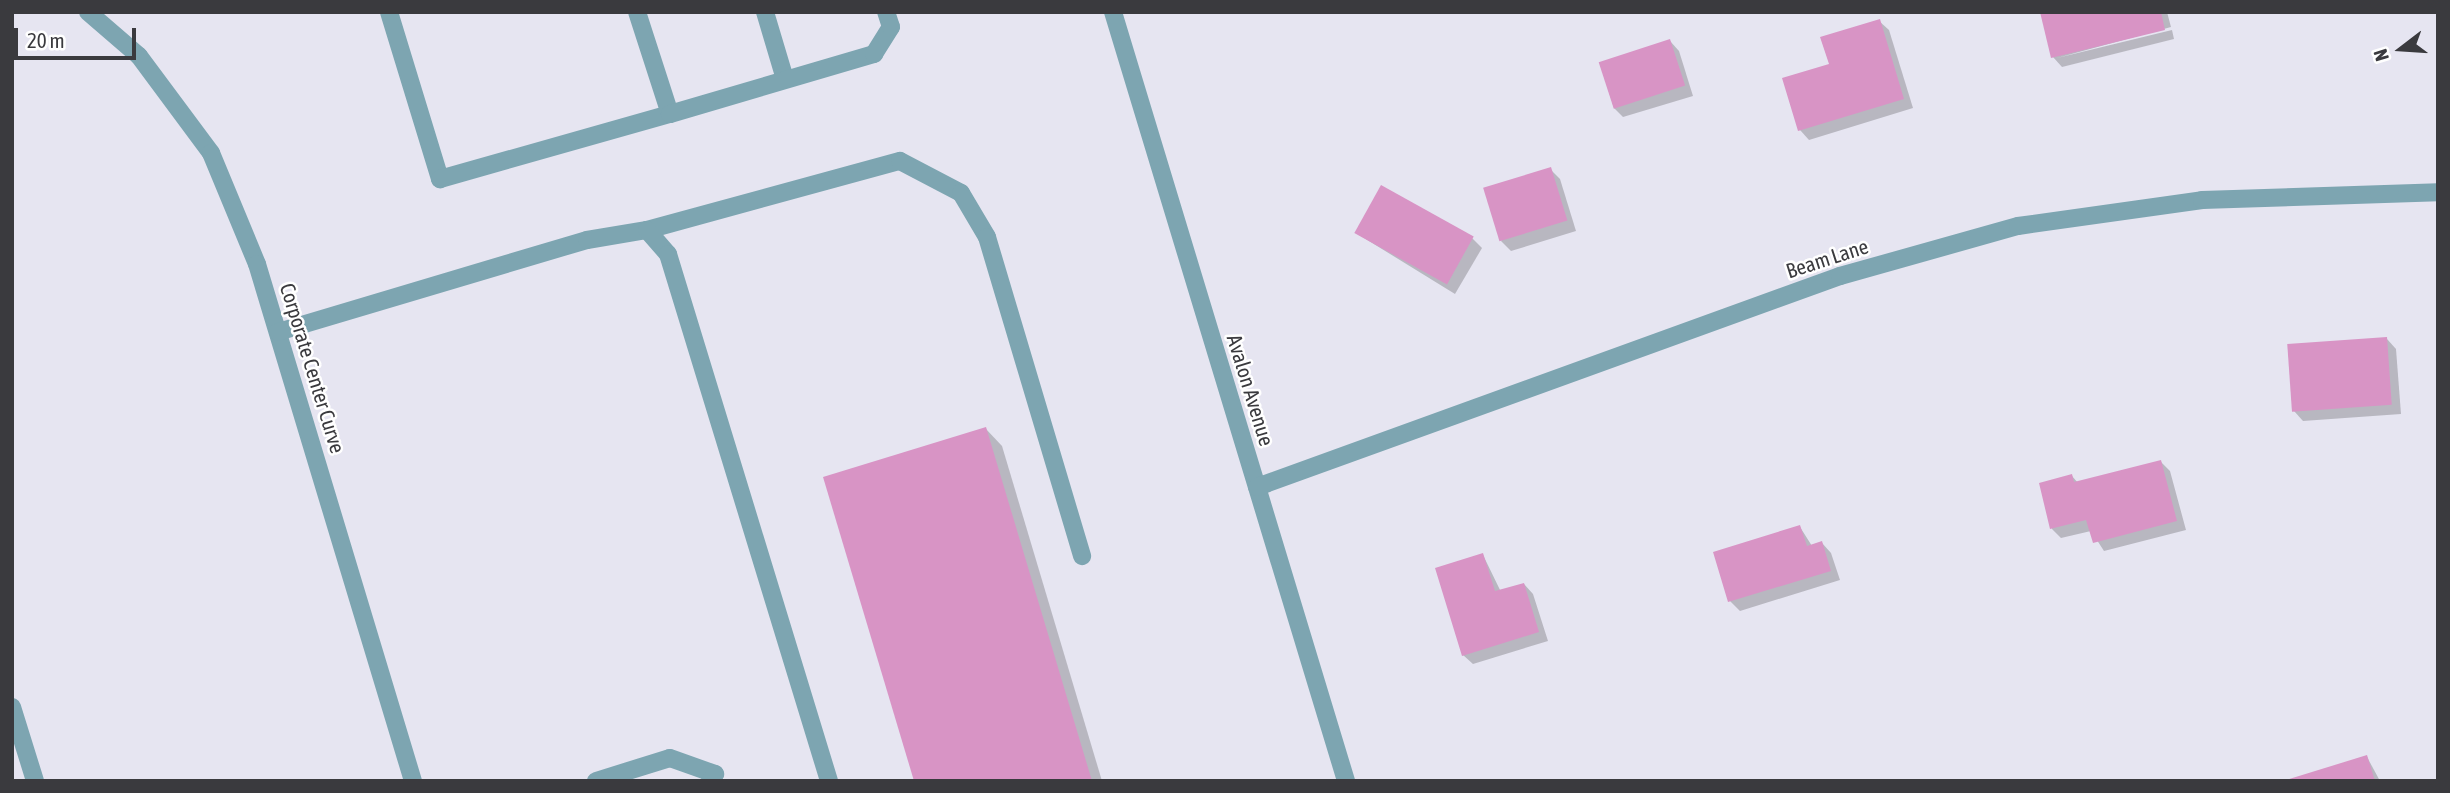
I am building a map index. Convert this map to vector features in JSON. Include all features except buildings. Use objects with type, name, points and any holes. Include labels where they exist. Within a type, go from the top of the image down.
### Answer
[{"type":"street","name":"Corporate Center Curve","points":[[88,12],[139,56],[211,153],[278,332],[413,781]]},
{"type":"street","points":[[389,12],[440,179],[874,54],[891,27],[887,12]]},
{"type":"street","points":[[637,12],[670,114]]},
{"type":"street","points":[[765,12],[785,79]]},
{"type":"street","name":"Avalon Avenue","points":[[1113,12],[1346,781]]},
{"type":"street","points":[[278,332],[587,240],[648,230],[900,161],[961,193],[987,237],[1082,556]]},
{"type":"street","name":"Beam Lane","points":[[1257,487],[1840,276],[2018,226],[2202,200],[2438,192]]},
{"type":"street","points":[[648,230],[668,254],[829,781]]},
{"type":"street","points":[[12,707],[35,781]]},
{"type":"street","points":[[596,781],[670,758],[715,774],[710,781]]}]
